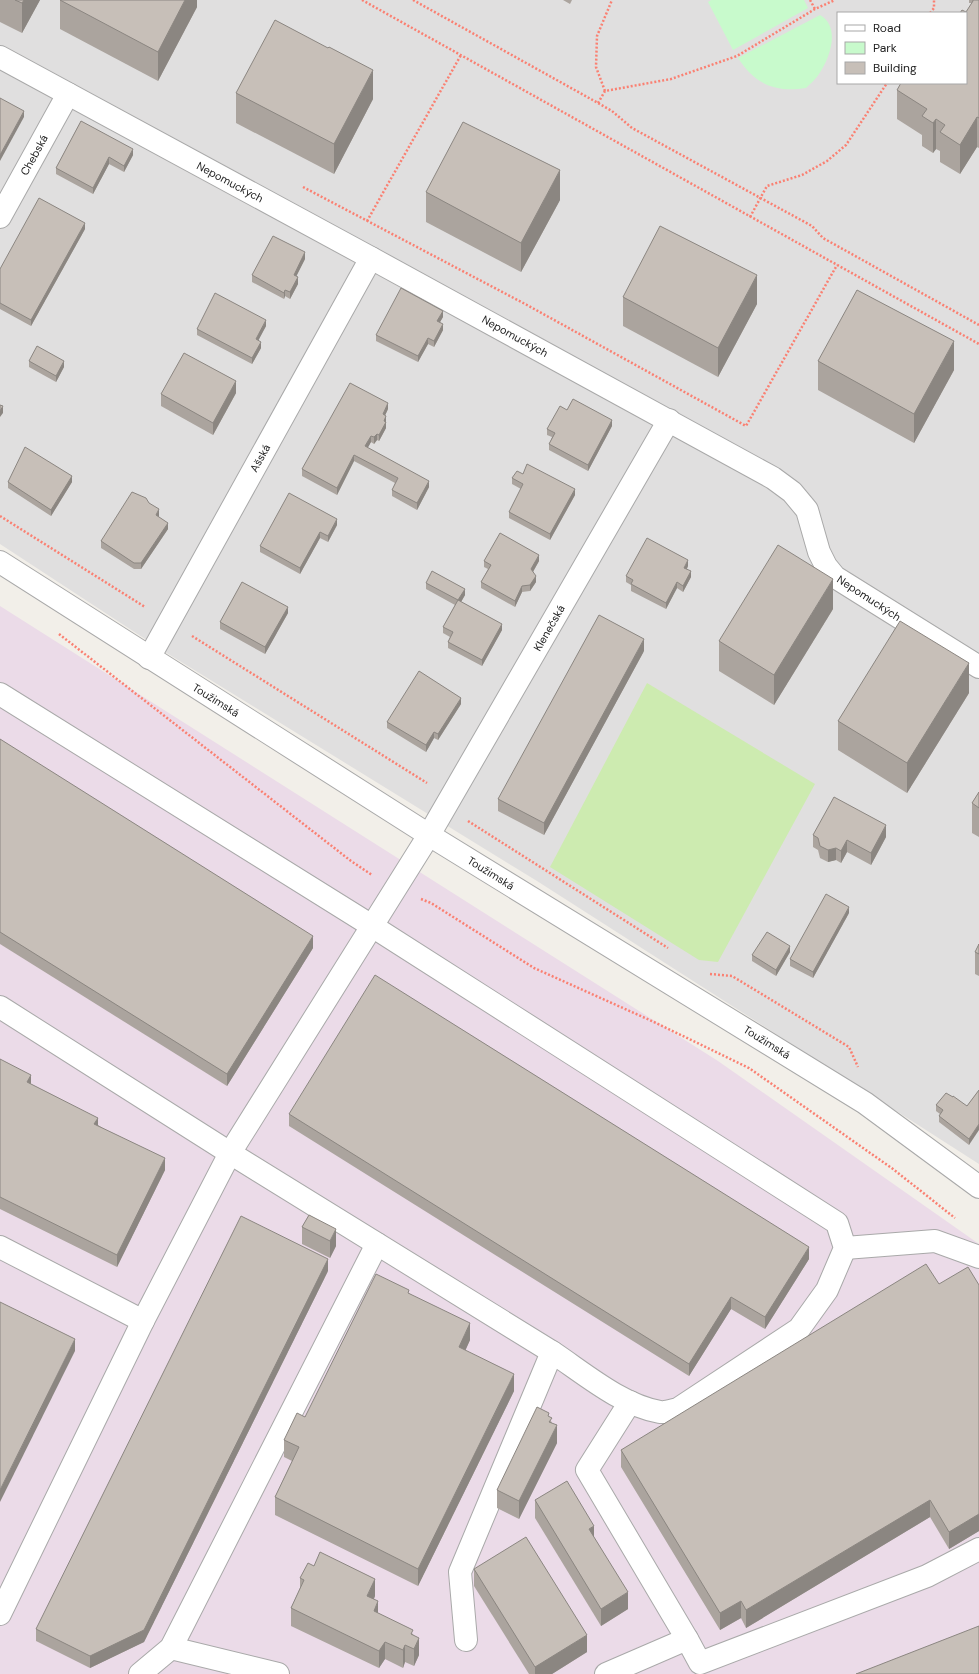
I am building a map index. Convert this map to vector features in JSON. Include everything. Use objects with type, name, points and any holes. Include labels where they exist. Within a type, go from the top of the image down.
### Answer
[{"type":"street","name":"Nepomuckých","points":[[0,57],[352,247],[773,478],[792,492],[807,510],[812,521],[819,552],[826,566],[835,577],[979,667]]},
{"type":"street","name":"Chebská","points":[[0,217],[68,94]]},
{"type":"street","name":"Ašská","points":[[149,658],[371,258]]},
{"type":"street","name":"Klenečská","points":[[0,1614],[143,1320],[230,1152],[430,835],[669,420]]},
{"type":"street","name":"Toužimská","points":[[0,562],[430,835],[865,1103],[979,1187]]},
{"type":"street","points":[[0,694],[372,926],[837,1223],[845,1248],[826,1290],[799,1329],[678,1409],[661,1413],[630,1402],[0,1007]]},
{"type":"street","points":[[845,1248],[935,1241],[979,1256]]},
{"type":"street","points":[[140,1674],[171,1648],[377,1244]]},
{"type":"street","points":[[0,1247],[143,1320]]},
{"type":"street","points":[[466,1640],[460,1572],[552,1352]]},
{"type":"street","points":[[630,1402],[587,1470],[687,1639],[702,1669],[927,1576],[979,1549]]},
{"type":"street","points":[[606,1674],[687,1639]]},
{"type":"street","points":[[171,1648],[278,1674]]},
{"type":"path","points":[[362,0],[979,344]]},
{"type":"path","points":[[413,0],[612,111],[632,128],[812,226],[823,238],[979,325]]},
{"type":"path","points":[[605,91],[596,67],[597,36],[612,0]]},
{"type":"path","points":[[810,0],[815,9]]},
{"type":"path","points":[[598,103],[605,91],[670,79],[737,56],[815,9],[835,0]]},
{"type":"path","points":[[931,12],[934,8],[934,0]]},
{"type":"path","points":[[352,247],[461,55]]},
{"type":"path","points":[[750,217],[767,186],[802,175],[827,161],[846,145],[886,84]]},
{"type":"path","points":[[298,185],[368,220],[527,305],[746,426],[837,265]]},
{"type":"path","points":[[0,516],[450,798]]},
{"type":"path","points":[[57,633],[351,861],[395,890],[431,903],[534,968],[654,1022],[749,1068],[893,1168],[961,1222]]},
{"type":"shaded area","points":[[0,0],[979,0],[979,1164],[537,881],[165,652],[0,544]]},
{"type":"shaded area","points":[[0,606],[718,1061],[979,1244],[979,1674],[0,1674]]},
{"type":"green space","points":[[711,0],[804,0],[808,8],[733,50],[708,2]]},
{"type":"green space","points":[[820,15],[826,20],[830,27],[832,43],[827,60],[823,67],[816,78],[806,88],[785,89],[767,85],[751,74],[738,58]]},
{"type":"green space","points":[[647,683],[815,784],[718,962],[699,960],[550,867]]},
{"type":"building","points":[[15,0],[24,0],[22,3]]},
{"type":"building","points":[[60,0],[185,0],[158,52]]},
{"type":"building","points":[[979,0],[979,118],[977,117],[960,145],[940,132],[945,125],[936,119],[933,123],[922,116],[927,109],[897,90],[900,84],[967,84],[966,12],[973,1]]},
{"type":"building","points":[[275,20],[373,70],[334,144],[236,93]]},
{"type":"building","points":[[0,98],[24,111],[0,155]]},
{"type":"building","points":[[81,121],[133,149],[124,166],[109,157],[93,188],[56,168]]},
{"type":"building","points":[[463,122],[560,170],[521,243],[426,192]]},
{"type":"building","points":[[39,198],[85,223],[31,320],[0,303],[0,269]]},
{"type":"building","points":[[660,226],[757,275],[718,348],[623,297]]},
{"type":"building","points":[[273,236],[305,252],[294,275],[298,277],[290,292],[285,290],[284,293],[252,275]]},
{"type":"building","points":[[401,288],[443,311],[437,321],[443,324],[434,341],[428,338],[418,356],[376,335]]},
{"type":"building","points":[[857,290],[954,341],[914,414],[818,361]]},
{"type":"building","points":[[215,293],[266,320],[256,339],[261,342],[252,358],[197,329]]},
{"type":"building","points":[[37,346],[64,361],[56,376],[29,361]]},
{"type":"building","points":[[184,353],[236,381],[213,423],[161,394]]},
{"type":"building","points":[[350,383],[388,403],[383,414],[386,416],[384,421],[386,422],[379,435],[377,434],[374,437],[371,436],[365,446],[429,481],[417,503],[392,490],[398,478],[354,455],[337,488],[302,469]]},
{"type":"building","points":[[573,399],[612,420],[588,465],[549,444],[555,433],[547,429],[560,406],[567,410]]},
{"type":"building","points":[[25,447],[72,476],[51,510],[8,482]]},
{"type":"building","points":[[527,464],[575,489],[550,534],[509,512],[523,484],[512,478],[517,471],[523,474]]},
{"type":"building","points":[[132,492],[146,498],[149,503],[159,509],[156,515],[168,523],[141,563],[134,563],[101,541]]},
{"type":"building","points":[[289,493],[337,519],[328,536],[320,532],[300,568],[260,546]]},
{"type":"building","points":[[500,533],[539,555],[531,569],[536,576],[530,585],[522,586],[515,601],[481,582],[491,565],[484,561]]},
{"type":"building","points":[[647,538],[688,560],[684,568],[691,571],[683,586],[677,582],[666,603],[631,584],[633,580],[626,576]]},
{"type":"building","points":[[778,545],[833,579],[774,675],[719,641]]},
{"type":"building","points":[[432,571],[465,589],[458,600],[426,583]]},
{"type":"building","points":[[242,582],[288,607],[265,647],[220,622]]},
{"type":"building","points":[[458,600],[502,624],[482,660],[448,642],[453,632],[443,627]]},
{"type":"building","points":[[599,615],[644,639],[544,823],[498,799]]},
{"type":"building","points":[[900,621],[969,663],[907,763],[838,721]]},
{"type":"building","points":[[419,671],[461,698],[438,734],[434,732],[426,745],[387,722]]},
{"type":"building","points":[[0,739],[313,936],[227,1074],[0,932]]},
{"type":"building","points":[[979,792],[979,808],[972,803]]},
{"type":"building","points":[[834,797],[886,825],[871,853],[847,840],[841,851],[836,848],[828,850],[820,846],[818,838],[813,835]]},
{"type":"building","points":[[826,894],[849,907],[813,972],[790,959]]},
{"type":"building","points":[[767,932],[790,946],[776,970],[752,955]]},
{"type":"building","points":[[979,944],[979,954],[975,952]]},
{"type":"building","points":[[375,975],[809,1247],[765,1317],[731,1297],[689,1364],[289,1114]]},
{"type":"building","points":[[0,1059],[31,1075],[27,1082],[98,1118],[94,1124],[165,1158],[117,1255],[0,1197]]},
{"type":"building","points":[[979,1090],[979,1124],[969,1139],[939,1116],[943,1110],[936,1105],[946,1093],[967,1106]]},
{"type":"building","points":[[309,1215],[336,1229],[330,1241],[302,1227]]},
{"type":"building","points":[[241,1216],[328,1259],[144,1630],[90,1656],[36,1629]]},
{"type":"building","points":[[926,1264],[939,1284],[968,1267],[979,1285],[979,1514],[949,1532],[930,1500],[746,1610],[741,1601],[720,1613],[621,1450]]},
{"type":"building","points":[[376,1274],[409,1290],[408,1293],[470,1323],[459,1347],[514,1374],[418,1569],[275,1497],[299,1447],[284,1440],[297,1413],[305,1417]]},
{"type":"building","points":[[0,1302],[75,1339],[0,1490]]},
{"type":"building","points":[[537,1407],[549,1413],[548,1416],[552,1418],[549,1422],[557,1425],[519,1501],[497,1490]]},
{"type":"building","points":[[567,1481],[594,1526],[589,1529],[628,1592],[601,1609],[535,1500]]},
{"type":"building","points":[[526,1537],[587,1635],[535,1667],[474,1569]]},
{"type":"building","points":[[320,1552],[375,1579],[367,1596],[378,1601],[374,1611],[413,1630],[411,1634],[419,1638],[414,1649],[405,1645],[403,1650],[385,1642],[379,1651],[291,1608],[304,1580],[300,1578],[308,1563],[314,1566]]},
{"type":"building","points":[[979,1626],[979,1674],[856,1674]]}]
